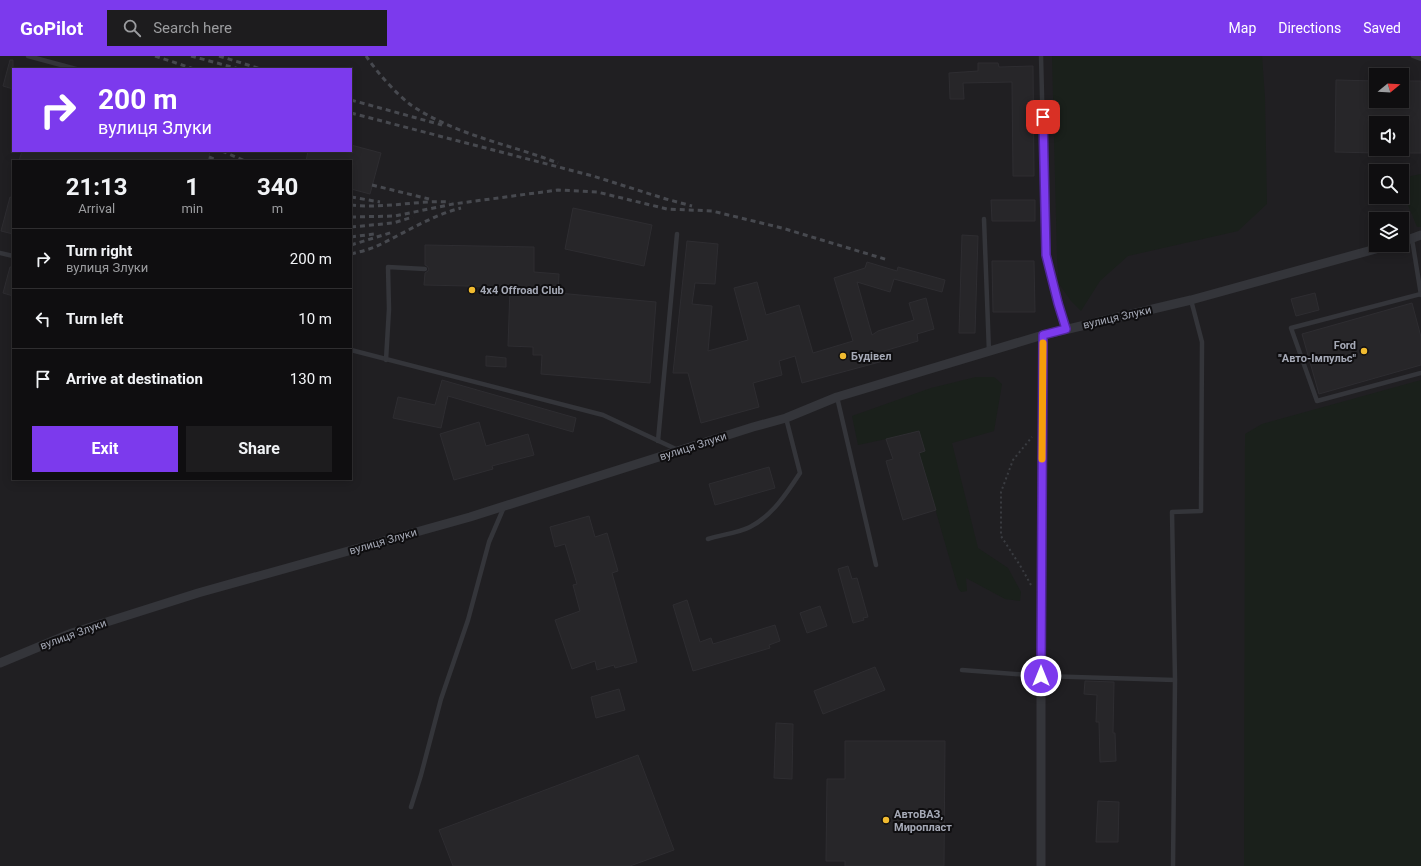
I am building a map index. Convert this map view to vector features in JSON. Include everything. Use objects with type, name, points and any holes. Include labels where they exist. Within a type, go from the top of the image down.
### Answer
[{"type":"street","points":[[1409,240],[1421,235]]},
{"type":"street","name":"вулиця Злуки","points":[[0,663],[72,633],[198,593],[470,517],[786,418],[837,397],[1043,335],[1191,300],[1369,251]]},
{"type":"street","points":[[1041,866],[1043,335]]},
{"type":"lane","points":[[28,56],[72,68]]},
{"type":"lane","points":[[1041,56],[1046,255],[1066,329]]},
{"type":"lane","points":[[1413,56],[1421,59]]},
{"type":"lane","points":[[984,219],[989,352]]},
{"type":"lane","points":[[658,441],[677,234]]},
{"type":"lane","points":[[1412,239],[1421,295],[1291,328],[1317,402],[1421,373]]},
{"type":"lane","points":[[0,253],[12,256]]},
{"type":"lane","points":[[386,360],[389,309],[388,267],[425,269]]},
{"type":"lane","points":[[1173,866],[1175,680],[1172,512],[1202,511],[1202,342],[1191,300]]},
{"type":"lane","points":[[352,350],[603,415],[680,450]]},
{"type":"lane","points":[[837,397],[876,565]]},
{"type":"lane","points":[[708,539],[750,527],[768,515],[785,496],[800,473],[786,418]]},
{"type":"lane","points":[[411,807],[441,699],[468,620],[489,542],[504,506]]},
{"type":"lane","points":[[962,670],[1041,676],[1175,680]]},
{"type":"path","points":[[1031,585],[1001,536],[1001,492],[1014,460],[1042,423]]},
{"type":"shaded area","points":[[0,56],[1421,56],[1421,866],[0,866]]},
{"type":"shaded area","points":[[1052,56],[1262,56],[1265,97],[1267,204],[1238,231],[1128,256],[1100,281],[1081,311],[1071,301],[1059,284],[1057,259]]},
{"type":"shaded area","points":[[1421,174],[1421,227],[1417,227],[1407,204],[1409,204],[1409,177]]},
{"type":"shaded area","points":[[976,377],[994,377],[1002,384],[994,431],[952,443],[978,548],[1008,568],[1021,592],[1020,601],[1005,599],[966,578],[967,591],[961,592],[958,588],[919,453],[924,451],[919,431],[858,445],[852,416],[931,388]]},
{"type":"shaded area","points":[[1421,380],[1421,866],[1244,866],[1245,434],[1262,424]]},
{"type":"building","points":[[10,60],[13,60],[12,89],[3,86]]},
{"type":"building","points":[[978,63],[998,63],[999,67],[1033,66],[1034,176],[1013,176],[1012,82],[963,83],[964,99],[950,99],[949,73],[978,71]]},
{"type":"building","points":[[1336,80],[1369,81],[1369,108],[1409,108],[1409,81],[1421,81],[1421,153],[1409,153],[1409,116],[1369,116],[1369,153],[1335,152]]},
{"type":"building","points":[[352,145],[381,153],[370,194],[352,189],[352,160],[306,160],[308,152],[352,152]]},
{"type":"building","points":[[22,152],[210,152],[208,160],[19,160]]},
{"type":"building","points":[[10,197],[12,198],[12,234],[1,231]]},
{"type":"building","points":[[991,200],[1035,200],[1035,221],[992,221]]},
{"type":"building","points":[[573,208],[652,225],[644,266],[565,249]]},
{"type":"building","points":[[962,235],[978,236],[975,333],[959,333]]},
{"type":"building","points":[[687,241],[718,244],[715,284],[695,283],[692,304],[712,306],[708,351],[748,340],[734,288],[757,282],[766,315],[799,305],[813,353],[853,341],[834,278],[865,268],[867,262],[897,271],[898,267],[945,280],[942,292],[894,279],[890,292],[857,282],[872,335],[878,331],[914,320],[909,303],[926,298],[934,329],[917,334],[918,341],[884,351],[887,360],[802,383],[795,356],[779,361],[782,375],[753,383],[759,407],[701,423],[688,373],[673,373]]},
{"type":"building","points":[[425,245],[534,247],[534,272],[559,274],[558,293],[656,302],[650,383],[541,374],[542,355],[533,355],[533,347],[508,346],[510,287],[424,285],[425,273],[429,269],[425,265]]},
{"type":"building","points":[[992,261],[1034,261],[1035,312],[993,312]]},
{"type":"building","points":[[10,267],[12,267],[12,296],[3,293]]},
{"type":"building","points":[[1315,293],[1319,310],[1296,316],[1291,299]]},
{"type":"building","name":"Ford \"Авто-Імпульс\"","points":[[1412,303],[1421,337],[1421,365],[1319,394],[1302,334]]},
{"type":"building","points":[[486,356],[506,358],[506,367],[486,366]]},
{"type":"building","points":[[442,380],[576,418],[573,432],[448,396],[441,428],[393,418],[398,397],[435,405]]},
{"type":"building","points":[[479,422],[486,446],[528,434],[534,455],[492,466],[493,469],[454,480],[440,434]]},
{"type":"building","points":[[919,431],[925,451],[919,453],[936,510],[903,520],[886,461],[893,459],[886,439]]},
{"type":"building","points":[[769,467],[775,488],[715,505],[709,484]]},
{"type":"building","points":[[589,516],[595,537],[607,533],[618,571],[612,573],[637,662],[615,668],[614,665],[597,670],[595,661],[572,669],[555,620],[580,611],[573,585],[577,584],[565,544],[555,547],[550,527]]},
{"type":"building","points":[[848,566],[852,579],[857,578],[868,617],[863,618],[864,620],[853,623],[838,569]]},
{"type":"building","points":[[687,600],[700,642],[711,638],[713,644],[775,625],[780,641],[769,645],[770,648],[693,671],[673,605]]},
{"type":"building","points":[[820,606],[827,626],[807,633],[800,613]]},
{"type":"building","points":[[875,667],[885,690],[823,714],[814,691]]},
{"type":"building","points":[[1085,681],[1114,682],[1113,733],[1115,733],[1116,761],[1100,762],[1099,722],[1096,722],[1097,695],[1084,694]]},
{"type":"building","points":[[619,689],[625,710],[596,718],[591,697]]},
{"type":"building","points":[[776,723],[793,724],[792,779],[774,778]]},
{"type":"building","name":"АвтоВАЗ, Миропласт","points":[[845,741],[945,741],[944,866],[845,866],[845,861],[826,861],[827,779],[845,779]]},
{"type":"building","points":[[638,755],[674,850],[630,866],[453,866],[439,830]]},
{"type":"building","points":[[1098,801],[1119,802],[1118,842],[1096,842]]},
{"type":"railway","points":[[155,56],[191,68]]},
{"type":"railway","points":[[191,56],[235,68]]},
{"type":"railway","points":[[219,56],[258,68]]},
{"type":"railway","points":[[366,56],[399,95],[411,105],[428,115],[464,132],[558,163]]},
{"type":"railway","points":[[352,100],[442,125]]},
{"type":"railway","points":[[352,113],[593,176],[692,206]]},
{"type":"railway","points":[[224,152],[243,160]]},
{"type":"railway","points":[[209,157],[216,160]]},
{"type":"railway","points":[[372,185],[429,199]]},
{"type":"railway","points":[[352,217],[395,216],[453,204],[558,190],[597,192],[667,209],[712,211],[782,228],[888,260]]},
{"type":"railway","points":[[352,197],[380,202]]},
{"type":"railway","points":[[352,205],[376,206],[425,202],[450,202]]},
{"type":"railway","points":[[352,254],[375,247],[428,220],[461,208]]},
{"type":"railway","points":[[352,227],[393,223],[413,217]]},
{"type":"railway","points":[[352,245],[393,232]]},
{"type":"railway","points":[[352,237],[374,234]]},
{"type":"slow traffic","points":[[1042,459],[1043,343]]},
{"type":"place","name":"4x4 Offroad Club","points":[[472,290]]},
{"type":"place","name":"Ford \"Авто-Імпульс\"","points":[[1364,351]]},
{"type":"place","name":"Будівел","points":[[843,356]]},
{"type":"place","name":"АвтоВАЗ, Миропласт","points":[[886,820]]},
{"type":"route","points":[[1041,676],[1043,335],[1066,329],[1046,255],[1043,117]]}]
